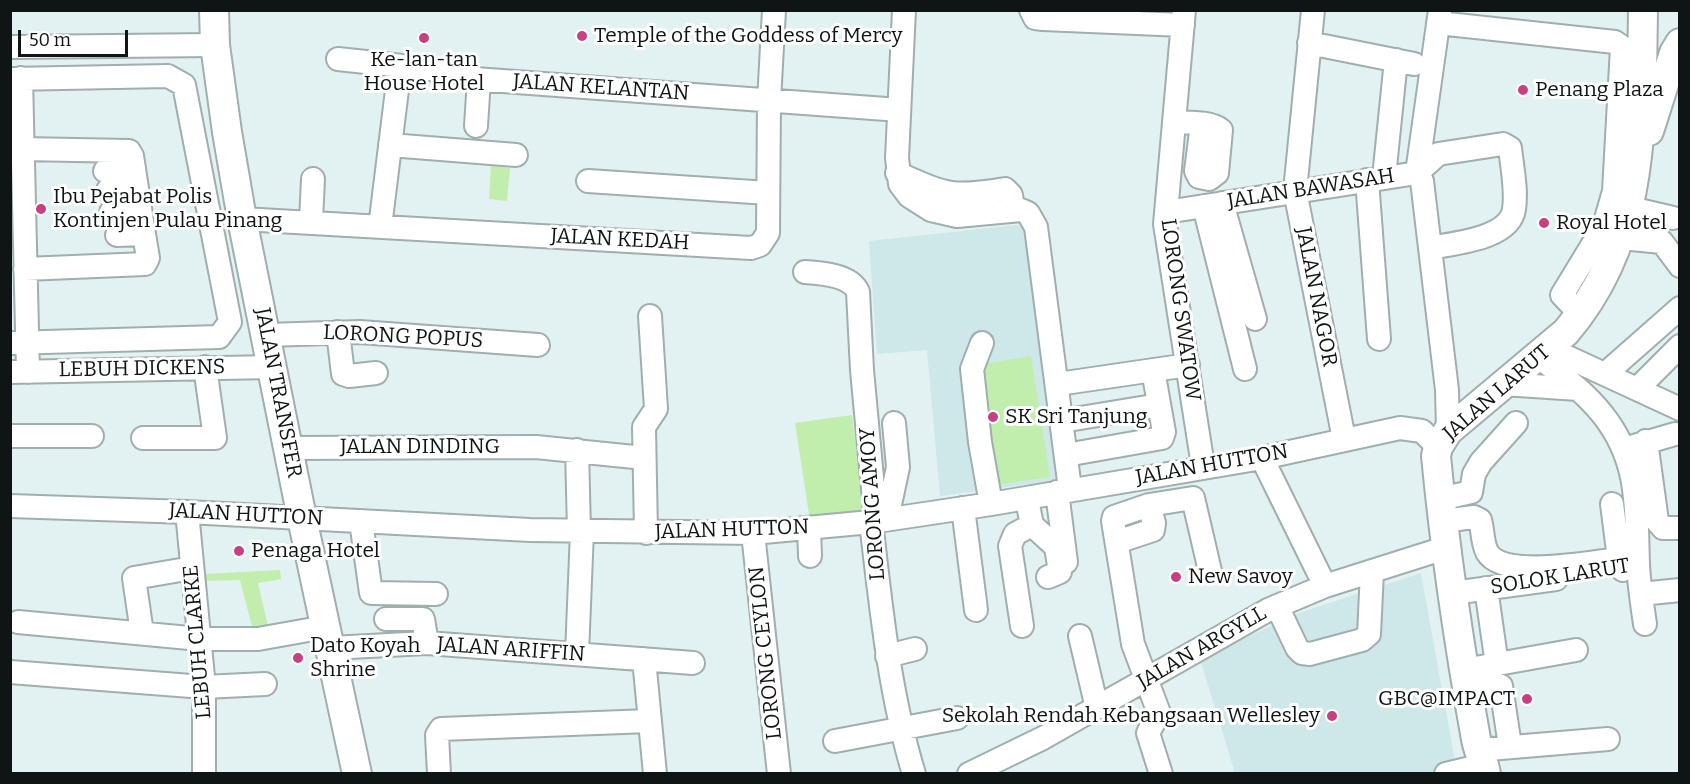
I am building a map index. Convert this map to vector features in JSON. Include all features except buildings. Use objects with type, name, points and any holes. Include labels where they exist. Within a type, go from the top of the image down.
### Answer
[{"type":"main road","name":"JALAN TRANSFER","points":[[214,10],[215,45],[243,219],[302,518],[357,774]]},
{"type":"main road","name":"JALAN LARUT","points":[[1637,167],[1642,120],[1643,10]]},
{"type":"main road","name":"JALAN LARUT","points":[[1478,766],[1443,523],[1436,456],[1443,439],[1476,406],[1543,352],[1581,315],[1608,268],[1621,238],[1622,200],[1637,167],[1674,53],[1680,43]]},
{"type":"street","name":"JALAN KEDAH","points":[[243,219],[311,221],[752,248],[760,245],[768,233],[769,101],[774,10]]},
{"type":"street","points":[[904,10],[897,173],[900,184],[909,196],[932,210],[957,216],[1013,209],[1028,213],[1036,227],[1066,455],[1064,491],[1058,579],[1060,572],[1058,550],[1032,525],[1026,497]]},
{"type":"street","points":[[1031,10],[1035,18],[1042,19],[1183,18]]},
{"type":"street","name":"JALAN NAGOR","points":[[1313,10],[1295,191],[1344,439]]},
{"type":"street","points":[[1417,173],[1439,17],[1619,44],[1623,51],[1622,200],[1562,296],[1581,315]]},
{"type":"street","name":"LORONG SWATOW","points":[[1183,18],[1166,212],[1188,365],[1196,467],[1193,498],[1210,571]]},
{"type":"street","points":[[1309,44],[1405,62],[1376,178],[1378,339]]},
{"type":"street","points":[[10,47],[215,45]]},
{"type":"street","name":"JALAN KELANTAN","points":[[338,59],[458,72],[479,79],[886,110]]},
{"type":"street","points":[[380,227],[400,66]]},
{"type":"street","points":[[19,343],[219,337],[230,322],[184,85],[168,76],[16,79],[20,274],[19,343],[19,372]]},
{"type":"street","points":[[476,126],[479,79]]},
{"type":"street","points":[[1174,122],[1202,124]]},
{"type":"street","points":[[18,143],[126,150],[131,153],[148,258],[141,265],[20,274]]},
{"type":"street","points":[[1417,173],[1438,154],[1503,144],[1510,148],[1514,209],[1502,228],[1492,234],[1430,248]]},
{"type":"street","points":[[390,145],[516,155]]},
{"type":"street","name":"JALAN BAWASAH","points":[[1166,212],[1417,173],[1422,181],[1447,390],[1443,439]]},
{"type":"street","points":[[135,178],[108,191],[140,210]]},
{"type":"street","points":[[311,221],[313,179]]},
{"type":"street","points":[[588,181],[768,193]]},
{"type":"street","points":[[1622,200],[1673,218]]},
{"type":"street","points":[[1213,204],[1255,319]]},
{"type":"street","points":[[1213,204],[1245,369]]},
{"type":"street","points":[[117,235],[144,234]]},
{"type":"street","points":[[1621,238],[1671,244],[1680,266]]},
{"type":"street","name":"LORONG AMOY","points":[[805,272],[823,273],[851,282],[858,292],[862,370],[875,510],[879,520],[887,656],[900,730],[914,774]]},
{"type":"street","points":[[1605,374],[1680,308]]},
{"type":"street","points":[[646,533],[644,424],[656,409],[650,316]]},
{"type":"street","points":[[338,332],[343,374],[349,376],[376,373]]},
{"type":"street","name":"LORONG POPUS","points":[[267,335],[338,332],[538,345]]},
{"type":"street","points":[[981,343],[972,369],[980,442],[991,504]]},
{"type":"street","points":[[1637,389],[1680,346]]},
{"type":"street","points":[[1543,352],[1605,374],[1680,409]]},
{"type":"street","name":"SOLOK LARUT","points":[[1453,593],[1627,566],[1634,478],[1624,450],[1604,417],[1543,352]]},
{"type":"street","points":[[1058,384],[1188,365]]},
{"type":"street","name":"LEBUH DICKENS","points":[[19,372],[273,367]]},
{"type":"street","points":[[143,438],[215,438],[205,368]]},
{"type":"street","points":[[1066,455],[1162,438],[1164,432],[1153,370]]},
{"type":"street","points":[[1503,384],[1578,389]]},
{"type":"street","points":[[1447,390],[1458,408],[1476,406]]},
{"type":"street","points":[[1062,421],[1159,405]]},
{"type":"street","points":[[879,520],[898,467],[894,423]]},
{"type":"street","points":[[1443,523],[1471,492],[1474,474],[1481,462],[1516,423]]},
{"type":"street","name":"JALAN HUTTON","points":[[10,506],[580,531],[753,533],[809,529],[991,504],[1196,467],[1262,458],[1344,439],[1412,428],[1443,439]]},
{"type":"street","points":[[1624,450],[1675,434]]},
{"type":"street","points":[[10,436],[92,436]]},
{"type":"street","points":[[1647,441],[1656,521],[1663,528],[1680,528]]},
{"type":"street","name":"JALAN DINDING","points":[[289,448],[536,447],[644,458]]},
{"type":"street","points":[[577,450],[580,531],[577,654]]},
{"type":"street","points":[[1262,458],[1325,585]]},
{"type":"street","points":[[1129,479],[1154,523],[1153,530],[1117,542],[1133,644],[1159,713],[1148,733],[1161,774]]},
{"type":"street","points":[[1143,507],[1193,498]]},
{"type":"street","points":[[1612,504],[1627,566],[1641,594],[1645,624]]},
{"type":"street","points":[[963,508],[976,610]]},
{"type":"street","name":"LEBUH CLARKE","points":[[187,512],[204,687],[204,774]]},
{"type":"street","points":[[1443,523],[1474,517],[1480,520],[1487,552],[1499,562],[1540,569],[1627,566]]},
{"type":"street","points":[[361,521],[371,593],[436,594]]},
{"type":"street","name":"JALAN ARGYLL","points":[[969,774],[1043,738],[1277,606],[1325,585],[1372,572],[1443,523]]},
{"type":"street","points":[[1022,626],[1010,546],[1015,534],[1032,525]]},
{"type":"street","points":[[809,529],[810,556]]},
{"type":"street","name":"LORONG CEYLON","points":[[753,533],[779,774]]},
{"type":"street","points":[[142,633],[134,578],[192,568]]},
{"type":"street","points":[[1277,606],[1297,648],[1302,653],[1310,654],[1362,640],[1370,629],[1372,572]]},
{"type":"street","points":[[1486,588],[1497,665]]},
{"type":"street","points":[[1641,594],[1680,590]]},
{"type":"street","points":[[386,619],[423,619],[427,644]]},
{"type":"street","name":"JALAN ARIFFIN","points":[[18,622],[200,639],[327,638],[693,663]]},
{"type":"street","points":[[1080,636],[1097,708]]},
{"type":"street","points":[[887,656],[915,649]]},
{"type":"street","points":[[1465,679],[1497,665],[1576,650]]},
{"type":"street","points":[[644,659],[655,774]]},
{"type":"street","points":[[10,672],[204,687],[265,684]]},
{"type":"street","points":[[1465,679],[1501,686],[1510,746]]},
{"type":"street","points":[[835,741],[957,718]]},
{"type":"street","points":[[439,774],[437,735],[441,729],[649,721]]},
{"type":"street","points":[[1446,774],[1478,766],[1510,746],[1608,739]]},
{"type":"shaded area","name":"SK Sri Tanjung","points":[[1026,224],[1060,480],[940,496],[927,350],[877,354],[869,241]]},
{"type":"shaded area","name":"Sekolah Rendah Kebangsaan Wellesley","points":[[1421,573],[1457,773],[1235,773],[1200,659],[1299,613]]},
{"type":"green space","points":[[491,166],[510,168],[507,201],[489,199]]},
{"type":"green space","points":[[1031,356],[1050,477],[990,486],[971,366]]},
{"type":"green space","points":[[852,415],[865,514],[810,521],[795,423]]},
{"type":"green space","points":[[280,570],[281,579],[258,583],[270,635],[255,638],[240,580],[205,581],[203,574]]},
{"type":"place","name":"Temple of the Goddess of Mercy","points":[[582,36]]},
{"type":"place","name":"Ke-lan-tan House Hotel","points":[[424,38]]},
{"type":"place","name":"Penang Plaza","points":[[1523,90]]},
{"type":"place","name":"Ibu Pejabat Polis Kontinjen Pulau Pinang","points":[[41,209]]},
{"type":"place","name":"Royal Hotel","points":[[1544,223]]},
{"type":"place","name":"SK Sri Tanjung","points":[[993,417]]},
{"type":"place","name":"Penaga Hotel","points":[[239,551]]},
{"type":"place","name":"New Savoy","points":[[1176,577]]},
{"type":"place","name":"Dato Koyah Shrine","points":[[298,658]]},
{"type":"place","name":"GBC@IMPACT","points":[[1527,699]]},
{"type":"place","name":"Sekolah Rendah Kebangsaan Wellesley","points":[[1332,716]]}]
